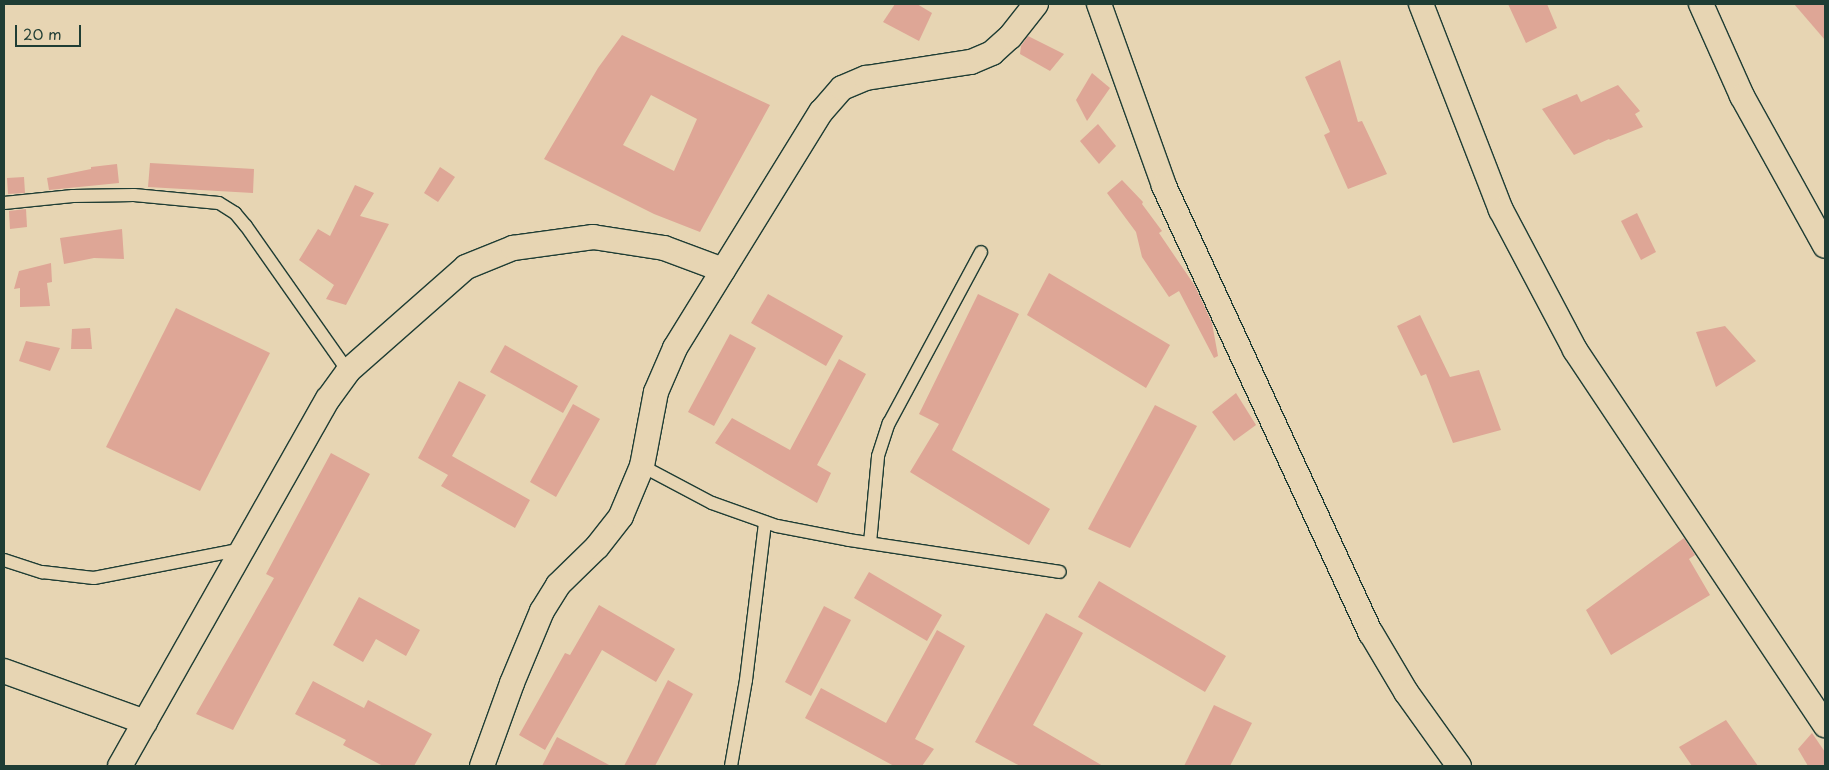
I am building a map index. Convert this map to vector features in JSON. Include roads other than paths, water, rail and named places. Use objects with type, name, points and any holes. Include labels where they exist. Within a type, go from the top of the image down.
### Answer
[{"type":"street","points":[[482,766],[512,683],[542,611],[558,585],[597,547],[620,516],[642,466],[656,392],[675,348],[821,112],[842,88],[866,78],[971,62],[992,53],[1010,38],[1036,4]]},
{"type":"street","points":[[1099,4],[1164,186],[1372,633],[1406,692],[1459,766]]},
{"type":"street","points":[[1421,4],[1501,210],[1575,350],[1825,725]]},
{"type":"street","points":[[1701,4],[1742,96],[1825,246]]},
{"type":"street","points":[[120,766],[328,399],[348,371],[466,267],[512,248],[593,237],[664,248],[723,270]]},
{"type":"street","points":[[4,671],[145,722]]},
{"type":"lane","points":[[4,204],[73,196],[134,194],[219,203],[235,213],[246,226],[348,371]]},
{"type":"lane","points":[[870,543],[878,456],[889,423],[981,252]]},
{"type":"lane","points":[[642,466],[712,503],[765,522],[870,543],[1060,572]]},
{"type":"lane","points":[[731,766],[746,680],[765,522]]},
{"type":"lane","points":[[4,560],[42,572],[94,578],[245,548]]}]
